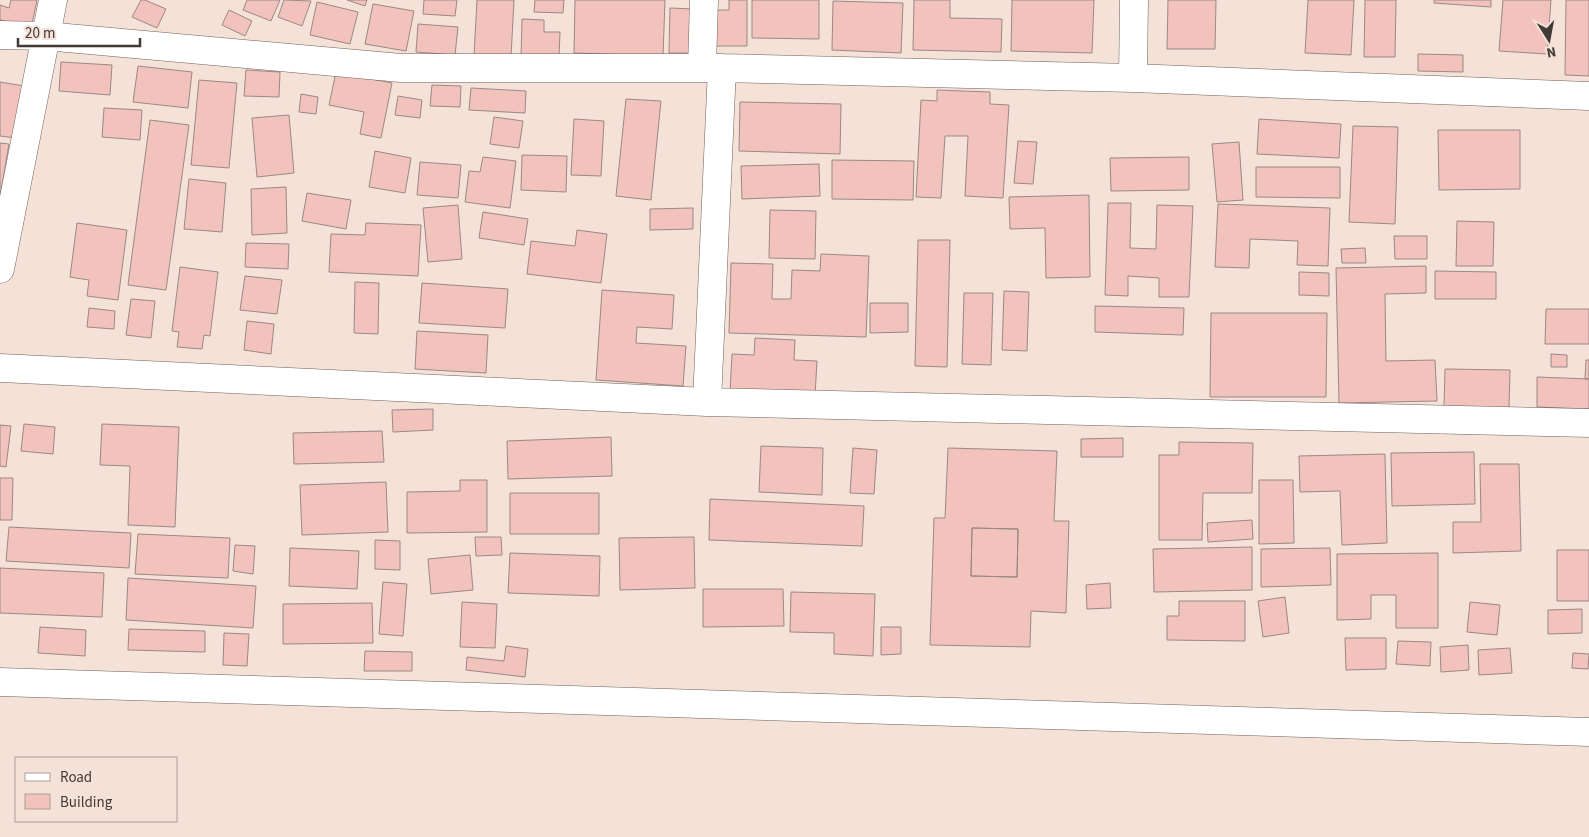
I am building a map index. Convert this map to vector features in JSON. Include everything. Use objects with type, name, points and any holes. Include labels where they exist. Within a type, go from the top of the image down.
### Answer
[{"type":"street","points":[[0,269],[45,36],[54,0]]},
{"type":"street","points":[[704,0],[712,68],[708,402]]},
{"type":"street","points":[[1133,78],[1134,0]]},
{"type":"street","points":[[0,35],[45,36],[402,68],[712,68],[1133,78],[1589,96]]},
{"type":"street","points":[[0,368],[708,402],[1589,423]]},
{"type":"street","points":[[0,682],[1589,732]]},
{"type":"building","points":[[11,0],[37,0],[31,28],[0,20],[0,5],[9,8]]},
{"type":"building","points":[[141,0],[166,9],[157,28],[132,17]]},
{"type":"building","points":[[247,0],[280,0],[271,21],[243,10]]},
{"type":"building","points":[[284,0],[311,1],[302,26],[278,17]]},
{"type":"building","points":[[347,0],[367,0],[365,6]]},
{"type":"building","points":[[424,0],[457,0],[455,16],[423,14]]},
{"type":"building","points":[[477,0],[514,0],[511,57],[474,55]]},
{"type":"building","points":[[535,0],[564,0],[563,13],[534,12]]},
{"type":"building","points":[[575,0],[665,0],[663,56],[574,53]]},
{"type":"building","points":[[729,0],[747,0],[747,46],[716,46],[716,10],[729,10]]},
{"type":"building","points":[[752,0],[819,0],[819,39],[752,38]]},
{"type":"building","points":[[914,0],[950,0],[950,18],[1002,19],[1001,52],[913,50]]},
{"type":"building","points":[[1012,0],[1094,0],[1092,53],[1011,51]]},
{"type":"building","points":[[1168,0],[1216,0],[1215,49],[1167,49]]},
{"type":"building","points":[[1308,0],[1354,0],[1351,55],[1305,53]]},
{"type":"building","points":[[1365,0],[1396,0],[1395,57],[1364,57]]},
{"type":"building","points":[[1434,0],[1491,0],[1491,7],[1434,3]]},
{"type":"building","points":[[1503,0],[1551,0],[1547,54],[1499,51]]},
{"type":"building","points":[[1566,0],[1589,0],[1589,76],[1565,75]]},
{"type":"building","points":[[833,1],[903,3],[901,53],[832,50]]},
{"type":"building","points":[[317,2],[358,12],[350,44],[310,35]]},
{"type":"building","points":[[373,4],[414,11],[406,51],[365,44]]},
{"type":"building","points":[[670,8],[694,9],[692,53],[669,53]]},
{"type":"building","points":[[229,10],[252,21],[245,36],[222,25]]},
{"type":"building","points":[[522,19],[544,20],[544,32],[560,32],[559,57],[521,57]]},
{"type":"building","points":[[418,24],[458,27],[455,55],[416,52]]},
{"type":"building","points":[[1418,54],[1463,55],[1463,72],[1418,71]]},
{"type":"building","points":[[61,62],[112,65],[110,95],[59,91]]},
{"type":"building","points":[[138,66],[192,72],[188,108],[133,102]]},
{"type":"building","points":[[246,70],[280,72],[279,97],[244,96]]},
{"type":"building","points":[[336,72],[392,83],[381,138],[360,134],[364,112],[329,105]]},
{"type":"building","points":[[199,80],[237,83],[229,168],[191,165]]},
{"type":"building","points":[[0,82],[24,86],[15,138],[0,136]]},
{"type":"building","points":[[432,85],[461,86],[460,107],[430,106]]},
{"type":"building","points":[[471,88],[526,91],[525,113],[469,110]]},
{"type":"building","points":[[937,90],[990,92],[990,104],[1009,105],[1003,198],[965,196],[968,136],[945,136],[941,198],[916,197],[921,100],[937,101]]},
{"type":"building","points":[[301,94],[318,97],[316,114],[299,112]]},
{"type":"building","points":[[398,96],[422,100],[420,118],[395,115]]},
{"type":"building","points":[[626,99],[661,101],[651,200],[616,196]]},
{"type":"building","points":[[740,102],[841,104],[840,154],[739,151]]},
{"type":"building","points":[[104,108],[142,110],[140,140],[102,137]]},
{"type":"building","points":[[289,115],[294,173],[257,177],[252,118]]},
{"type":"building","points":[[494,117],[523,121],[519,148],[490,144]]},
{"type":"building","points":[[574,119],[604,121],[601,176],[571,175]]},
{"type":"building","points":[[1259,119],[1341,124],[1339,158],[1257,154]]},
{"type":"building","points":[[150,120],[189,125],[166,290],[128,285]]},
{"type":"building","points":[[1353,126],[1398,127],[1395,224],[1349,222]]},
{"type":"building","points":[[1438,130],[1520,130],[1520,189],[1439,190]]},
{"type":"building","points":[[1018,141],[1037,142],[1033,184],[1014,183]]},
{"type":"building","points":[[1239,142],[1243,200],[1217,202],[1212,144]]},
{"type":"building","points":[[0,143],[9,144],[0,197]]},
{"type":"building","points":[[375,151],[411,158],[405,193],[369,187]]},
{"type":"building","points":[[522,155],[567,156],[566,192],[521,190]]},
{"type":"building","points":[[483,157],[516,161],[510,208],[465,202],[469,171],[480,172]]},
{"type":"building","points":[[1189,157],[1189,190],[1111,191],[1110,158]]},
{"type":"building","points":[[832,160],[914,161],[913,200],[832,199]]},
{"type":"building","points":[[420,162],[461,165],[458,198],[417,195]]},
{"type":"building","points":[[819,164],[820,196],[742,199],[741,166]]},
{"type":"building","points":[[1256,167],[1340,167],[1340,198],[1256,197]]},
{"type":"building","points":[[189,179],[226,183],[222,232],[184,229]]},
{"type":"building","points":[[286,187],[287,233],[252,235],[251,189]]},
{"type":"building","points":[[307,193],[351,200],[346,229],[302,221]]},
{"type":"building","points":[[1089,195],[1090,277],[1046,278],[1045,228],[1010,229],[1009,197]]},
{"type":"building","points":[[1108,203],[1131,203],[1130,248],[1156,249],[1157,205],[1193,206],[1189,297],[1159,297],[1159,278],[1128,276],[1128,296],[1105,295]]},
{"type":"building","points":[[1218,204],[1330,208],[1328,266],[1297,265],[1298,241],[1250,239],[1249,268],[1215,267]]},
{"type":"building","points":[[458,205],[462,259],[428,262],[423,208]]},
{"type":"building","points":[[693,208],[693,229],[650,230],[650,209]]},
{"type":"building","points":[[770,210],[816,211],[815,259],[769,258]]},
{"type":"building","points":[[483,212],[528,219],[524,245],[479,238]]},
{"type":"building","points":[[1457,221],[1494,222],[1493,266],[1456,266]]},
{"type":"building","points":[[77,223],[127,230],[118,300],[87,296],[89,280],[70,277]]},
{"type":"building","points":[[366,223],[421,225],[418,276],[329,272],[331,234],[365,235]]},
{"type":"building","points":[[577,230],[607,234],[601,283],[527,274],[531,241],[575,246]]},
{"type":"building","points":[[1394,236],[1427,236],[1427,259],[1395,259]]},
{"type":"building","points":[[918,240],[950,240],[947,367],[915,366]]},
{"type":"building","points":[[246,243],[289,244],[288,269],[245,267]]},
{"type":"building","points":[[1365,248],[1366,263],[1342,263],[1341,249]]},
{"type":"building","points":[[821,254],[869,256],[866,337],[729,333],[731,263],[773,264],[772,299],[791,299],[792,270],[820,271]]},
{"type":"building","points":[[1426,266],[1426,293],[1385,294],[1386,361],[1435,360],[1437,401],[1339,403],[1336,268]]},
{"type":"building","points":[[180,267],[218,272],[210,336],[204,335],[202,349],[177,347],[179,332],[172,331]]},
{"type":"building","points":[[1435,271],[1496,272],[1496,299],[1435,299]]},
{"type":"building","points":[[1299,272],[1329,273],[1329,296],[1299,295]]},
{"type":"building","points":[[245,276],[282,280],[277,314],[240,310]]},
{"type":"building","points":[[355,282],[379,283],[378,334],[354,333]]},
{"type":"building","points":[[422,283],[508,289],[505,328],[419,323]]},
{"type":"building","points":[[602,290],[674,295],[672,329],[637,327],[636,343],[686,346],[683,386],[596,380]]},
{"type":"building","points":[[1004,291],[1029,292],[1027,351],[1002,350]]},
{"type":"building","points":[[964,293],[993,293],[991,365],[962,364]]},
{"type":"building","points":[[131,299],[155,301],[151,338],[126,335]]},
{"type":"building","points":[[870,303],[908,303],[908,332],[870,333]]},
{"type":"building","points":[[1095,306],[1184,308],[1183,335],[1095,332]]},
{"type":"building","points":[[89,308],[115,311],[114,329],[87,327]]},
{"type":"building","points":[[1546,309],[1589,309],[1589,344],[1545,344]]},
{"type":"building","points":[[1211,313],[1327,313],[1326,397],[1210,397]]},
{"type":"building","points":[[247,321],[274,324],[271,354],[244,350]]},
{"type":"building","points":[[417,331],[488,335],[486,373],[415,369]]},
{"type":"building","points":[[755,338],[795,340],[794,360],[817,361],[815,396],[730,392],[732,354],[754,355]]},
{"type":"building","points":[[1551,354],[1567,355],[1567,367],[1551,367]]},
{"type":"building","points":[[1586,360],[1589,360],[1589,379],[1585,379]]},
{"type":"building","points":[[1445,369],[1510,370],[1509,408],[1444,406]]},
{"type":"building","points":[[1537,377],[1589,379],[1589,409],[1537,407]]},
{"type":"building","points":[[433,409],[433,430],[393,432],[392,410]]},
{"type":"building","points":[[24,424],[55,427],[53,454],[21,451]]},
{"type":"building","points":[[102,424],[179,427],[175,527],[128,525],[130,466],[100,465]]},
{"type":"building","points":[[0,425],[11,426],[6,467],[0,466]]},
{"type":"building","points":[[382,431],[384,462],[294,464],[293,433]]},
{"type":"building","points":[[611,437],[612,476],[508,479],[507,441]]},
{"type":"building","points":[[1123,438],[1123,457],[1081,457],[1081,439]]},
{"type":"building","points":[[1179,442],[1253,443],[1252,493],[1203,493],[1202,540],[1159,540],[1159,455],[1179,455]]},
{"type":"building","points":[[761,446],[823,448],[822,495],[759,492]]},
{"type":"building","points":[[853,448],[877,450],[874,494],[850,493]]},
{"type":"building","points":[[948,448],[1057,451],[1054,521],[1069,521],[1066,613],[1031,611],[1030,647],[930,645],[934,518],[945,518]],"holes":[[[972,528],[1018,529],[1017,577],[971,576]]]},
{"type":"building","points":[[1474,452],[1475,504],[1392,506],[1391,453]]},
{"type":"building","points":[[1385,454],[1387,543],[1342,545],[1340,491],[1300,492],[1299,456]]},
{"type":"building","points":[[1480,464],[1519,464],[1521,551],[1453,553],[1453,522],[1481,522]]},
{"type":"building","points":[[0,478],[13,478],[12,520],[0,520]]},
{"type":"building","points":[[460,480],[487,480],[487,532],[407,533],[407,492],[460,491]]},
{"type":"building","points":[[1259,480],[1293,480],[1294,543],[1259,544]]},
{"type":"building","points":[[386,482],[388,532],[302,535],[300,485]]},
{"type":"building","points":[[510,493],[599,493],[599,534],[510,534]]},
{"type":"building","points":[[710,499],[864,506],[862,546],[709,540]]},
{"type":"building","points":[[1252,520],[1253,539],[1208,542],[1207,523]]},
{"type":"building","points":[[9,527],[131,533],[129,568],[6,561]]},
{"type":"building","points":[[972,528],[1018,529],[1017,577],[971,576]]},
{"type":"building","points":[[138,534],[230,538],[228,578],[135,574]]},
{"type":"building","points":[[475,537],[501,537],[502,555],[476,556]]},
{"type":"building","points":[[694,537],[695,588],[620,590],[619,538]]},
{"type":"building","points":[[375,540],[400,541],[400,570],[375,569]]},
{"type":"building","points":[[235,545],[255,546],[253,574],[233,571]]},
{"type":"building","points":[[1252,547],[1252,590],[1154,592],[1153,549]]},
{"type":"building","points":[[290,548],[359,551],[357,589],[289,586]]},
{"type":"building","points":[[1330,548],[1331,585],[1261,587],[1261,549]]},
{"type":"building","points":[[1557,550],[1589,550],[1589,601],[1557,601]]},
{"type":"building","points":[[510,553],[600,556],[599,596],[508,593]]},
{"type":"building","points":[[1438,553],[1438,628],[1396,628],[1396,595],[1371,595],[1371,619],[1337,620],[1337,554]]},
{"type":"building","points":[[470,555],[473,590],[431,594],[428,559]]},
{"type":"building","points":[[0,568],[104,573],[102,617],[0,613]]},
{"type":"building","points":[[128,578],[256,586],[253,628],[126,620]]},
{"type":"building","points":[[383,582],[407,584],[403,636],[379,634]]},
{"type":"building","points":[[1110,583],[1111,608],[1087,609],[1086,585]]},
{"type":"building","points":[[703,589],[783,589],[784,626],[703,627]]},
{"type":"building","points":[[791,592],[875,594],[873,656],[834,654],[834,633],[790,632]]},
{"type":"building","points":[[1285,597],[1289,633],[1263,637],[1258,601]]},
{"type":"building","points":[[1179,601],[1245,601],[1245,641],[1167,640],[1167,616],[1179,616]]},
{"type":"building","points":[[462,602],[497,604],[495,648],[460,647]]},
{"type":"building","points":[[1470,602],[1500,605],[1497,635],[1467,632]]},
{"type":"building","points":[[372,603],[373,643],[283,644],[283,604]]},
{"type":"building","points":[[1582,609],[1582,633],[1548,634],[1548,610]]},
{"type":"building","points":[[40,627],[86,630],[85,656],[38,653]]},
{"type":"building","points":[[881,627],[901,627],[901,654],[881,655]]},
{"type":"building","points":[[129,629],[205,631],[205,652],[128,650]]},
{"type":"building","points":[[224,633],[249,634],[247,666],[223,665]]},
{"type":"building","points":[[1345,638],[1386,638],[1386,669],[1346,670]]},
{"type":"building","points":[[1398,641],[1431,642],[1430,666],[1396,664]]},
{"type":"building","points":[[1468,645],[1469,670],[1441,672],[1440,647]]},
{"type":"building","points":[[506,646],[528,649],[525,677],[466,670],[467,657],[504,661]]},
{"type":"building","points":[[1510,648],[1512,673],[1479,675],[1478,650]]},
{"type":"building","points":[[365,651],[412,652],[412,671],[364,671]]},
{"type":"building","points":[[1573,653],[1589,654],[1588,669],[1572,668]]}]
